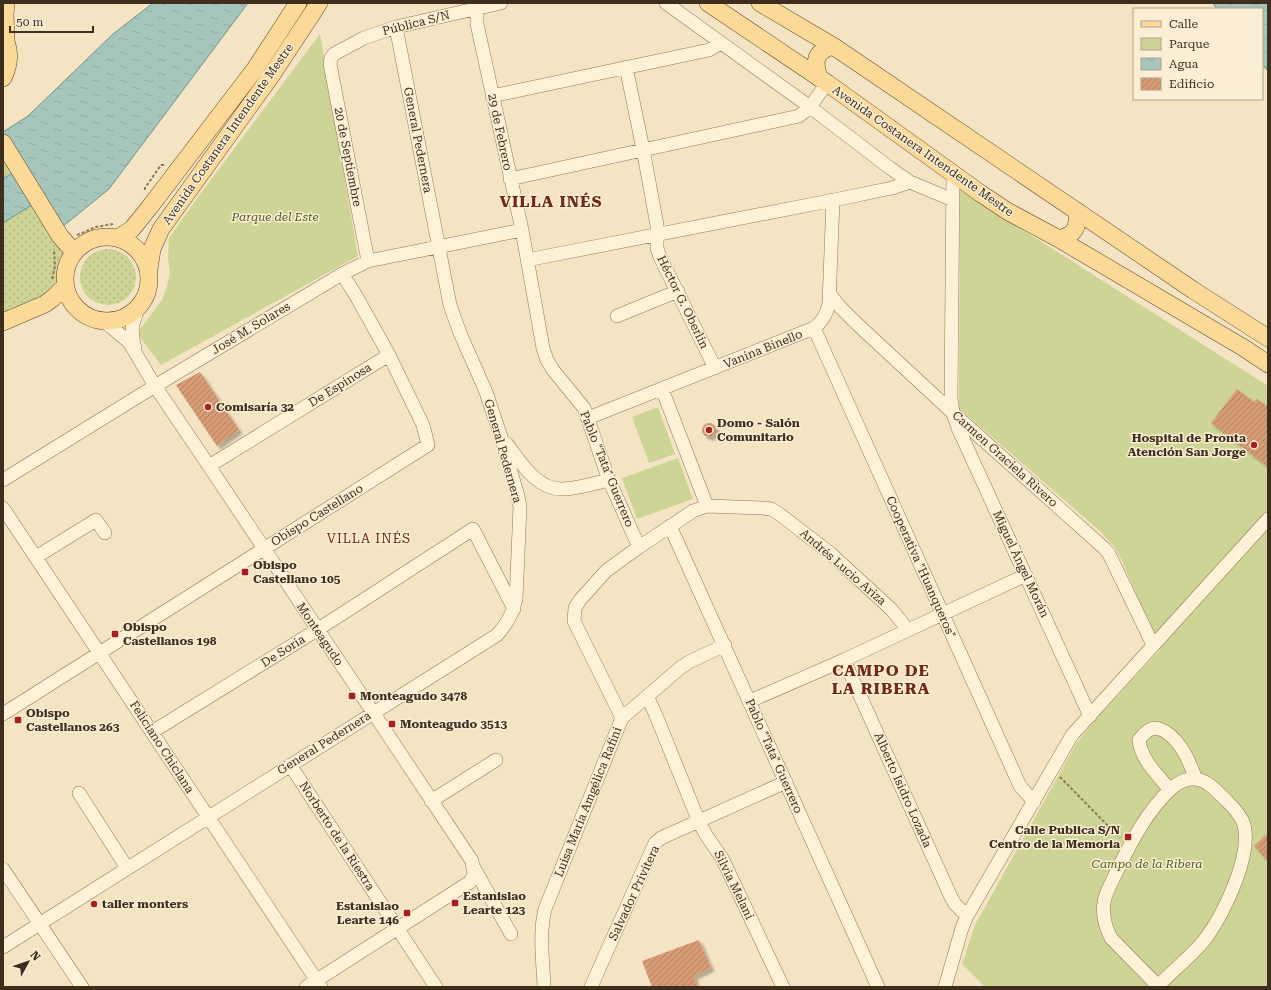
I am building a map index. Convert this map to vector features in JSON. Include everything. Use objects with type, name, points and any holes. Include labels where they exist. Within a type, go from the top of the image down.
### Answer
[{"type":"main road","points":[[3,78],[9,61],[9,51],[5,38],[6,3]]},
{"type":"main road","name":"Avenida Costanera Intendente Mestre","points":[[116,231],[132,229],[149,208],[255,69],[298,3]]},
{"type":"main road","name":"Avenida Costanera Intendente Mestre","points":[[148,270],[152,249],[161,229],[263,87],[319,3]]},
{"type":"main road","name":"Avenida Costanera Intendente Mestre","points":[[708,3],[823,81],[1007,211],[1058,239],[1244,348],[1268,364]]},
{"type":"main road","points":[[760,3],[833,46],[1193,290],[1268,338]]},
{"type":"main road","points":[[823,81],[816,67],[816,59],[825,49],[833,46]]},
{"type":"main road","points":[[3,143],[66,242],[65,271],[53,298],[45,304],[3,322]]},
{"type":"main road","points":[[1058,239],[1068,236],[1073,232],[1077,225],[1077,211]]},
{"type":"main road","points":[[58,284],[78,310],[90,318],[103,321],[117,320],[129,316],[139,307],[146,296],[149,283],[145,259],[138,250],[116,231],[91,239],[79,246],[66,242]]},
{"type":"street","name":"Pública S/N","points":[[334,54],[364,38],[396,27],[476,6],[502,3]]},
{"type":"street","points":[[666,3],[810,107],[910,182],[953,200]]},
{"type":"street","name":"29 de Febrero","points":[[476,6],[476,24],[522,230],[527,260]]},
{"type":"street","name":"General Pedernera","points":[[3,947],[497,635],[506,624],[514,609],[516,599],[520,507],[518,496],[486,392],[450,306],[396,27]]},
{"type":"street","points":[[492,96],[709,50],[721,43]]},
{"type":"street","name":"20 de Septiembre","points":[[334,54],[330,64],[368,261]]},
{"type":"street","name":"Héctor G. Oberlin","points":[[626,67],[644,150],[657,225],[657,248],[714,368]]},
{"type":"street","points":[[510,179],[799,116],[810,107],[823,81]]},
{"type":"street","points":[[887,189],[893,178],[890,168]]},
{"type":"street","points":[[953,174],[951,398],[953,413]]},
{"type":"street","points":[[527,260],[833,200],[887,189],[910,182]]},
{"type":"street","points":[[818,325],[828,310],[829,303],[833,200]]},
{"type":"street","name":"José M. Solares","points":[[3,480],[155,386],[342,274],[368,261],[522,230]]},
{"type":"street","name":"Pablo \"Tata\" Guerrero","points":[[527,260],[543,348],[547,360],[553,370],[584,408],[609,480],[639,547]]},
{"type":"street","points":[[342,274],[355,294],[388,355]]},
{"type":"street","points":[[617,316],[678,291]]},
{"type":"street","name":"Carmen Graciela Rivero","points":[[829,293],[850,318],[953,413],[1104,548],[1109,554],[1153,645]]},
{"type":"street","name":"Monteagudo","points":[[137,354],[132,337],[132,323],[139,307]]},
{"type":"street","name":"Vanina Binello","points":[[588,418],[835,318],[850,318]]},
{"type":"street","name":"Monteagudo","points":[[103,321],[129,342],[155,386],[472,861],[474,872],[512,934]]},
{"type":"street","name":"Cooperativa \"Huanqueros\"","points":[[818,325],[942,614],[1020,786],[1034,802]]},
{"type":"street","name":"Obispo Castellano","points":[[3,714],[428,445],[423,425],[388,355]]},
{"type":"street","name":"De Espinosa","points":[[209,466],[388,355]]},
{"type":"street","points":[[662,389],[707,506]]},
{"type":"street","name":"Miguel Ángel Morán","points":[[953,413],[958,428],[1090,716]]},
{"type":"street","points":[[501,437],[525,469],[538,481],[550,488],[564,489],[609,480]]},
{"type":"street","points":[[974,462],[978,449],[989,445]]},
{"type":"street","name":"Andrés Lucio Ariza","points":[[622,718],[574,622],[575,608],[602,575],[616,563],[693,511],[707,506],[762,508],[771,509],[778,513],[830,553],[892,610],[908,630]]},
{"type":"street","name":"Feliciano Chiclana","points":[[3,508],[208,817],[315,985]]},
{"type":"street","points":[[945,987],[962,928],[967,916],[1072,735],[1268,519]]},
{"type":"street","points":[[36,557],[96,520],[105,534]]},
{"type":"street","name":"Pablo \"Tata\" Guerrero","points":[[670,526],[878,987]]},
{"type":"street","name":"De Soria","points":[[152,732],[317,630],[473,529],[514,609]]},
{"type":"street","points":[[750,701],[844,660],[1026,575]]},
{"type":"street","name":"Luisa María Amgélica Rafini","points":[[544,987],[542,950],[543,916],[545,909],[622,718],[688,662],[725,645]]},
{"type":"street","name":"Alberto Isidro Lozada","points":[[844,660],[952,898],[955,904],[967,916]]},
{"type":"street","name":"Silvia Melani","points":[[647,696],[699,822],[722,858],[783,987]]},
{"type":"street","points":[[1170,790],[1148,763],[1140,748],[1139,740],[1144,733],[1152,728],[1161,729],[1174,738],[1184,751],[1196,779]]},
{"type":"street","points":[[431,801],[496,760]]},
{"type":"street","name":"Norberto de la Riestra","points":[[290,765],[436,987]]},
{"type":"street","points":[[1196,779],[1201,780],[1211,786],[1230,804],[1244,824],[1246,835],[1235,885],[1216,923],[1197,948],[1158,986],[1111,938],[1105,920],[1104,903],[1106,892],[1141,828],[1154,807],[1170,790],[1183,781],[1196,779]]},
{"type":"street","name":"Salvador Privitera","points":[[591,987],[655,843],[661,838],[786,782]]},
{"type":"street","points":[[79,794],[127,868]]},
{"type":"street","points":[[3,869],[82,987]]},
{"type":"street","points":[[315,985],[398,928],[470,882],[474,872]]},
{"type":"path","points":[[147,193],[145,188],[161,165],[167,165]]},
{"type":"path","points":[[58,284],[53,276],[55,266],[54,247],[56,243],[66,242],[70,234],[76,235],[96,227],[116,231]]},
{"type":"path","points":[[1052,769],[1120,837],[1119,844]]},
{"type":"green space","name":"Parque del Este","points":[[320,34],[358,256],[161,365],[137,333],[162,300],[167,286],[170,273],[168,258],[169,238]]},
{"type":"green space","points":[[3,143],[74,252],[65,271],[65,286],[3,322],[3,223],[32,205],[12,173],[3,179]]},
{"type":"green space","name":"Campo de la Ribera","points":[[960,190],[1268,386],[1268,987],[985,987],[962,964],[975,925],[1076,744],[1094,721],[1160,650],[1115,548],[1102,533],[959,408]]},
{"type":"green space","points":[[102,249],[114,249],[124,253],[132,261],[136,271],[136,283],[132,293],[124,301],[114,305],[102,305],[92,301],[84,293],[80,283],[80,271],[84,261],[92,253]]},
{"type":"green space","points":[[658,407],[675,454],[649,463],[632,417]]},
{"type":"green space","points":[[678,458],[693,499],[637,519],[622,478]]},
{"type":"water","points":[[153,3],[248,3],[109,189],[51,236],[32,205],[3,223],[3,179],[12,173],[3,158],[3,132],[28,116],[113,34]]},
{"type":"water","points":[[1213,3],[1268,3],[1268,71],[1263,66],[1263,8],[1216,8]]},
{"type":"building","name":"Comisaría 32","points":[[200,372],[239,430],[217,446],[176,385]]},
{"type":"building","name":"Hospital de Pronta Atención San Jorge","points":[[1237,389],[1254,402],[1257,399],[1268,407],[1268,467],[1211,423]]},
{"type":"building","name":"Domo - Salón Comunitario","points":[[706,423],[712,423],[716,427],[716,433],[712,437],[706,437],[702,433],[702,427]]},
{"type":"building","points":[[1268,833],[1268,862],[1254,846]]},
{"type":"building","points":[[699,940],[711,968],[694,976],[697,987],[652,987],[642,961]]},
{"type":"place","name":"Comisaría 32","points":[[208,407]]},
{"type":"place","name":"Domo - Salón Comunitario","points":[[709,430]]},
{"type":"place","name":"Hospital de Pronta Atención San Jorge","points":[[1254,445]]},
{"type":"place","name":"Obispo Castellano 105","points":[[245,572]]},
{"type":"place","name":"Obispo Castellanos 198","points":[[115,634]]},
{"type":"place","name":"Monteagudo 3478","points":[[352,696]]},
{"type":"place","name":"Obispo Castellanos 263","points":[[18,720]]},
{"type":"place","name":"Monteagudo 3513","points":[[392,724]]},
{"type":"place","name":"Calle Publica S/N Centro de la Memoria","points":[[1128,837]]},
{"type":"place","name":"Estanislao Learte 123","points":[[455,903]]},
{"type":"place","name":"taller monters","points":[[94,904]]},
{"type":"place","name":"Estanislao Learte 146","points":[[407,913]]},
{"type":"district","name":"VILLA INÉS","points":[[551,201]]},
{"type":"district","name":"VILLA INÉS","points":[[369,538]]},
{"type":"district","name":"CAMPO DE LA RIBERA","points":[[881,679]]}]
